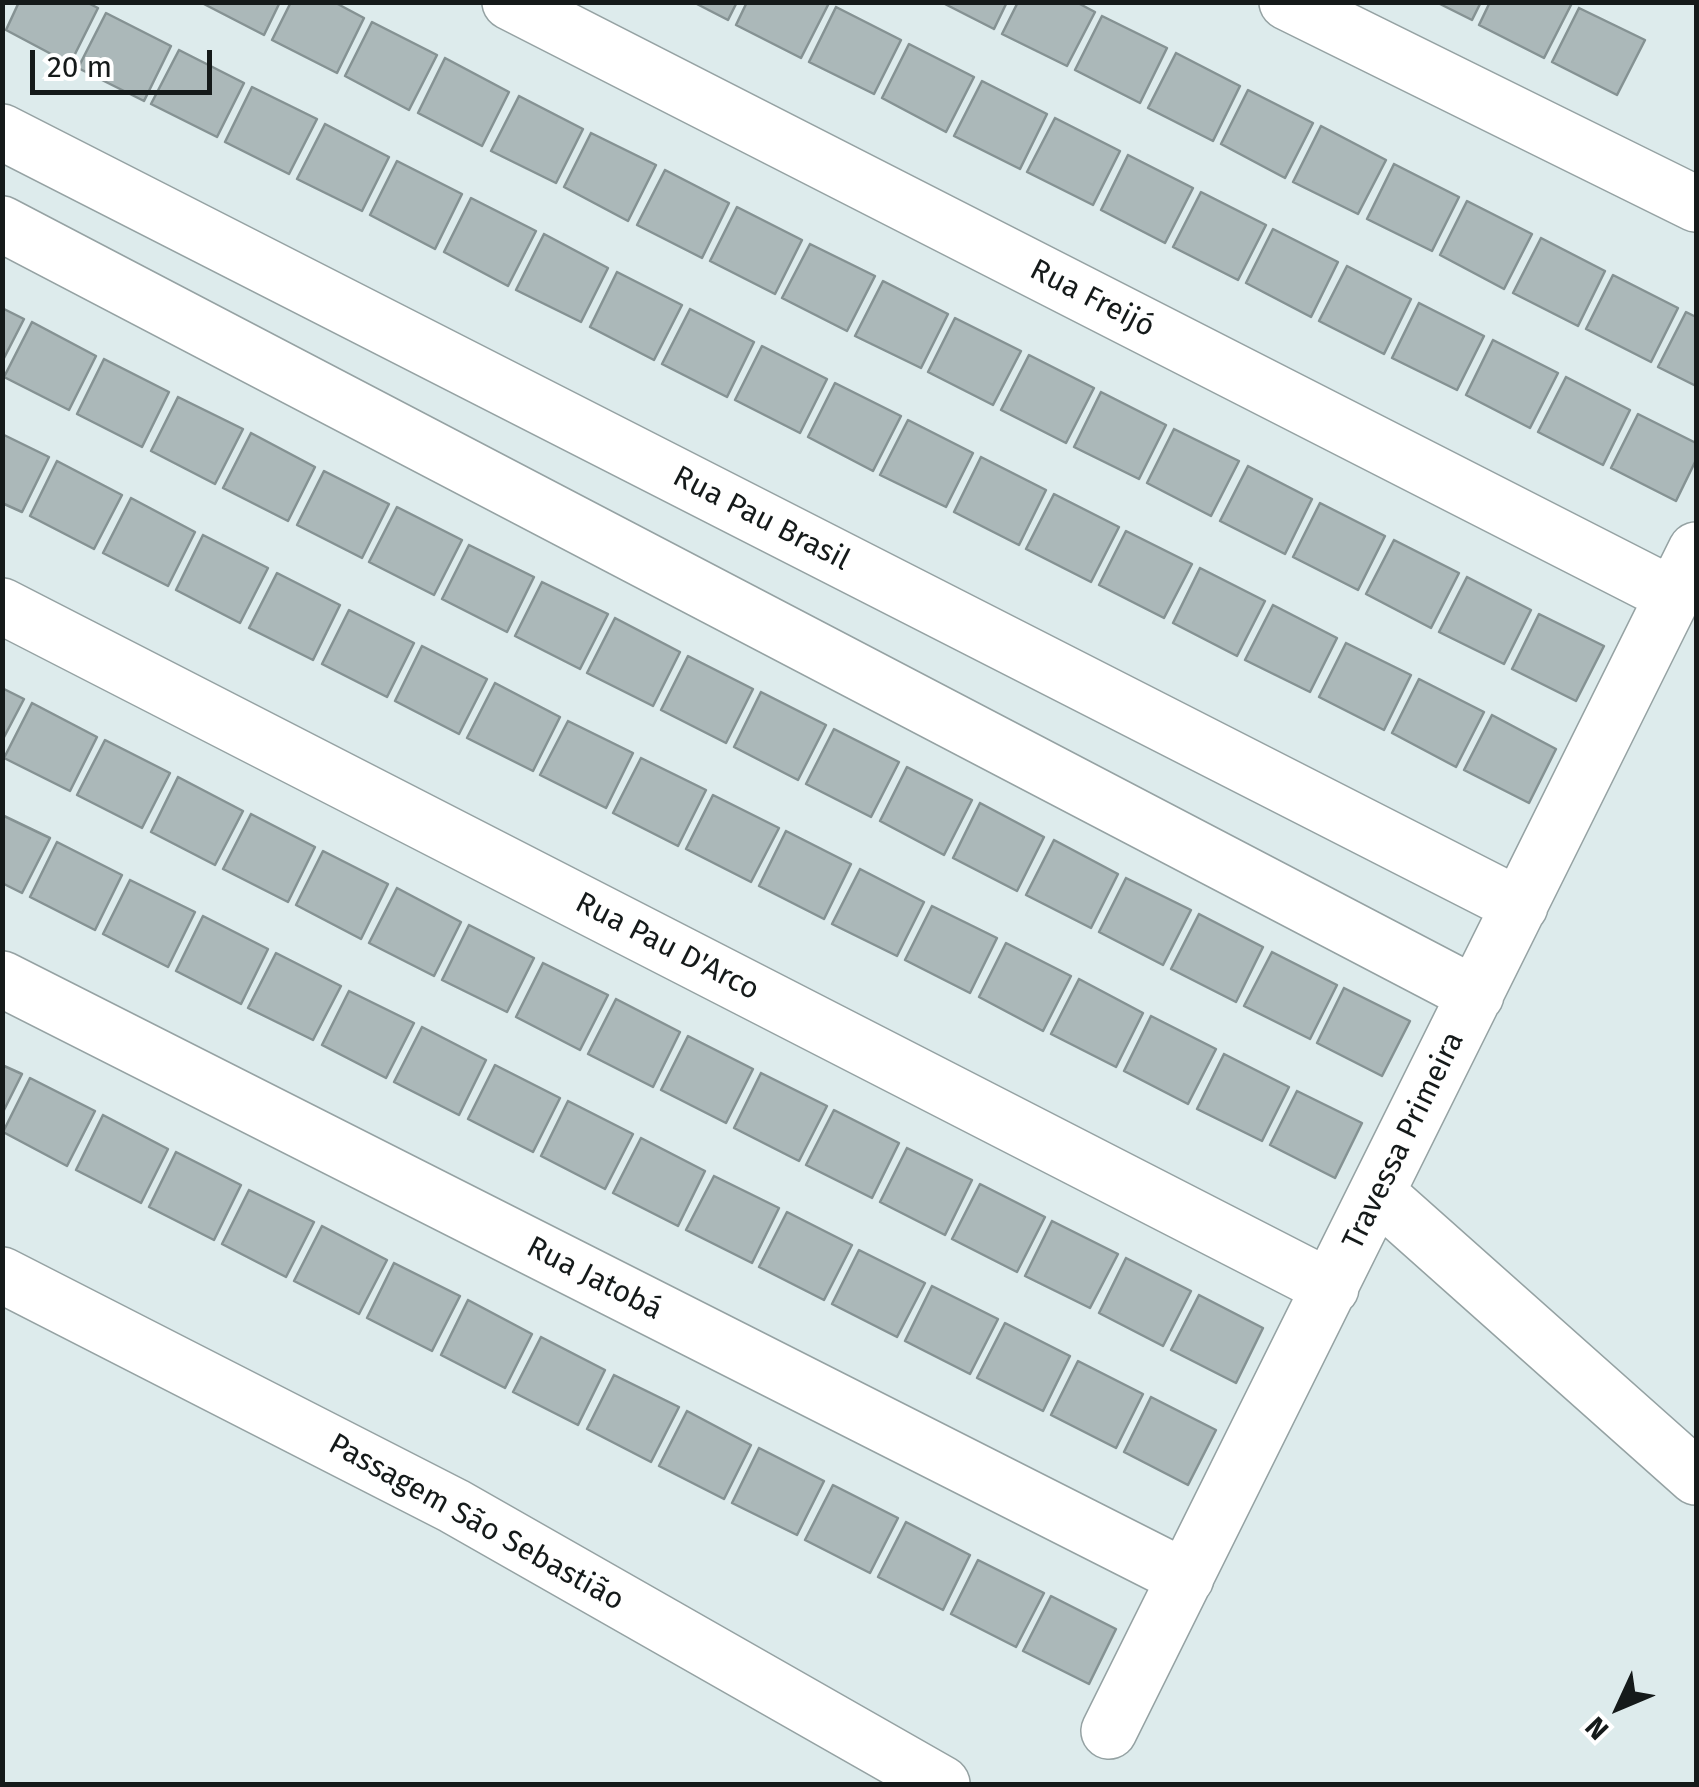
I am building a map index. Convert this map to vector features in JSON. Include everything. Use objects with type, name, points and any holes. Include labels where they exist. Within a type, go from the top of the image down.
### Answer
[{"type":"street","name":"Rua Freijó","points":[[510,2],[1685,573]]},
{"type":"street","points":[[1287,2],[1696,204]]},
{"type":"street","name":"Rua Pau Brasil","points":[[2,132],[1520,906]]},
{"type":"street","points":[[2,224],[1476,995]]},
{"type":"street","points":[[240,348],[272,270]]},
{"type":"street","name":"Travessa Primeira","points":[[1108,1731],[1685,573]]},
{"type":"street","name":"Rua Pau D'Arco","points":[[2,606],[1331,1288]]},
{"type":"street","name":"Rua Jatobá","points":[[2,979],[1186,1578]]},
{"type":"street","points":[[1377,1193],[1696,1477]]},
{"type":"street","name":"Passagem São Sebastião","points":[[2,1275],[454,1506],[942,1784]]},
{"type":"building","points":[[19,2],[86,2],[98,8],[70,64],[6,30]]},
{"type":"building","points":[[200,2],[280,2],[264,35]]},
{"type":"building","points":[[291,2],[334,2],[364,18],[337,73],[272,40]]},
{"type":"building","points":[[693,2],[737,2],[728,20]]},
{"type":"building","points":[[747,2],[829,3],[801,58],[736,25]]},
{"type":"building","points":[[941,2],[1007,2],[994,29]]},
{"type":"building","points":[[1018,2],[1076,2],[1095,12],[1067,66],[1002,34]]},
{"type":"building","points":[[1436,2],[1481,2],[1472,20]]},
{"type":"building","points":[[1490,2],[1572,3],[1544,58],[1479,25]]},
{"type":"building","points":[[836,7],[901,40],[874,94],[809,62]]},
{"type":"building","points":[[1579,8],[1645,40],[1617,95],[1552,62]]},
{"type":"building","points":[[106,13],[171,46],[144,101],[78,68]]},
{"type":"building","points":[[1102,16],[1167,48],[1140,103],[1075,70]]},
{"type":"building","points":[[372,22],[437,55],[409,110],[345,76]]},
{"type":"building","points":[[909,44],[974,77],[946,132],[882,98]]},
{"type":"building","points":[[179,50],[244,83],[217,137],[151,104]]},
{"type":"building","points":[[1176,53],[1240,86],[1213,141],[1148,108]]},
{"type":"building","points":[[445,58],[509,92],[482,146],[418,113]]},
{"type":"building","points":[[982,81],[1047,114],[1020,169],[954,136]]},
{"type":"building","points":[[252,87],[317,119],[289,174],[225,142]]},
{"type":"building","points":[[1248,90],[1313,123],[1285,178],[1221,144]]},
{"type":"building","points":[[519,96],[583,129],[556,183],[491,151]]},
{"type":"building","points":[[1055,118],[1120,151],[1093,205],[1027,172]]},
{"type":"building","points":[[325,124],[389,157],[362,211],[297,179]]},
{"type":"building","points":[[1321,126],[1386,160],[1358,214],[1293,182]]},
{"type":"building","points":[[591,133],[656,165],[628,221],[564,187]]},
{"type":"building","points":[[1128,155],[1193,188],[1165,243],[1101,210]]},
{"type":"building","points":[[397,161],[462,194],[435,249],[370,215]]},
{"type":"building","points":[[1394,164],[1459,197],[1432,251],[1367,219]]},
{"type":"building","points":[[665,170],[729,203],[702,258],[637,225]]},
{"type":"building","points":[[1201,192],[1266,225],[1238,280],[1173,247]]},
{"type":"building","points":[[471,198],[536,231],[508,286],[444,252]]},
{"type":"building","points":[[1467,201],[1532,234],[1504,289],[1440,255]]},
{"type":"building","points":[[737,207],[802,240],[775,294],[710,261]]},
{"type":"building","points":[[1273,229],[1338,262],[1311,317],[1246,283]]},
{"type":"building","points":[[544,234],[608,268],[581,322],[516,290]]},
{"type":"building","points":[[1541,238],[1605,271],[1578,326],[1513,293]]},
{"type":"building","points":[[810,244],[875,276],[847,331],[782,298]]},
{"type":"building","points":[[1347,266],[1411,299],[1384,354],[1319,321]]},
{"type":"building","points":[[617,272],[682,305],[654,360],[590,327]]},
{"type":"building","points":[[1613,275],[1678,308],[1651,362],[1586,329]]},
{"type":"building","points":[[883,281],[948,314],[921,368],[855,336]]},
{"type":"building","points":[[1419,303],[1484,336],[1457,390],[1392,358]]},
{"type":"building","points":[[2,308],[24,319],[2,362]]},
{"type":"building","points":[[690,309],[754,342],[727,397],[662,364]]},
{"type":"building","points":[[1686,312],[1696,317],[1696,386],[1658,367]]},
{"type":"building","points":[[955,318],[1021,351],[993,405],[928,372]]},
{"type":"building","points":[[32,322],[96,356],[69,410],[4,377]]},
{"type":"building","points":[[1493,340],[1558,373],[1530,428],[1466,395]]},
{"type":"building","points":[[762,346],[827,379],[800,433],[735,400]]},
{"type":"building","points":[[1029,355],[1094,388],[1066,443],[1001,410]]},
{"type":"building","points":[[104,359],[169,392],[142,447],[77,414]]},
{"type":"building","points":[[1566,377],[1630,410],[1603,465],[1538,432]]},
{"type":"building","points":[[835,383],[901,416],[873,471],[808,437]]},
{"type":"building","points":[[1101,392],[1166,425],[1139,479],[1074,447]]},
{"type":"building","points":[[178,397],[243,429],[215,484],[151,451]]},
{"type":"building","points":[[1638,414],[1696,443],[1696,460],[1676,501],[1611,468]]},
{"type":"building","points":[[908,420],[973,453],[946,507],[880,475]]},
{"type":"building","points":[[1174,429],[1239,461],[1211,516],[1147,483]]},
{"type":"building","points":[[251,433],[315,467],[288,521],[223,488]]},
{"type":"building","points":[[2,434],[49,457],[22,512],[2,503]]},
{"type":"building","points":[[981,457],[1046,490],[1019,545],[954,512]]},
{"type":"building","points":[[57,461],[122,495],[94,549],[30,516]]},
{"type":"building","points":[[1248,466],[1312,499],[1285,554],[1220,521]]},
{"type":"building","points":[[324,471],[389,504],[362,558],[297,525]]},
{"type":"building","points":[[1054,494],[1119,527],[1091,582],[1026,549]]},
{"type":"building","points":[[131,498],[195,532],[168,586],[103,553]]},
{"type":"building","points":[[1320,503],[1385,536],[1358,590],[1293,557]]},
{"type":"building","points":[[397,507],[462,540],[434,595],[369,562]]},
{"type":"building","points":[[1126,531],[1192,564],[1164,618],[1099,585]]},
{"type":"building","points":[[203,535],[268,568],[240,623],[176,590]]},
{"type":"building","points":[[1394,540],[1459,573],[1431,628],[1366,594]]},
{"type":"building","points":[[469,545],[534,577],[507,632],[442,599]]},
{"type":"building","points":[[1200,568],[1265,601],[1237,656],[1173,623]]},
{"type":"building","points":[[277,573],[340,605],[313,660],[249,628]]},
{"type":"building","points":[[1467,577],[1531,610],[1504,664],[1439,632]]},
{"type":"building","points":[[542,582],[608,614],[580,669],[515,636]]},
{"type":"building","points":[[1273,605],[1337,638],[1310,692],[1245,660]]},
{"type":"building","points":[[349,610],[414,643],[387,697],[322,664]]},
{"type":"building","points":[[1539,614],[1604,646],[1576,701],[1512,669]]},
{"type":"building","points":[[615,618],[680,652],[653,706],[587,673]]},
{"type":"building","points":[[1346,643],[1411,675],[1384,730],[1319,697]]},
{"type":"building","points":[[422,646],[487,679],[459,734],[395,701]]},
{"type":"building","points":[[688,656],[753,689],[726,743],[661,710]]},
{"type":"building","points":[[1419,679],[1484,712],[1456,767],[1392,733]]},
{"type":"building","points":[[495,683],[560,717],[533,771],[467,738]]},
{"type":"building","points":[[2,688],[24,699],[2,741]]},
{"type":"building","points":[[761,692],[826,725],[798,780],[734,747]]},
{"type":"building","points":[[32,703],[97,737],[70,791],[4,758]]},
{"type":"building","points":[[1492,715],[1556,749],[1529,803],[1464,770]]},
{"type":"building","points":[[568,721],[633,753],[606,808],[540,775]]},
{"type":"building","points":[[834,729],[899,762],[871,817],[806,784]]},
{"type":"building","points":[[105,740],[170,773],[142,828],[77,795]]},
{"type":"building","points":[[641,758],[706,790],[678,846],[613,813]]},
{"type":"building","points":[[907,767],[972,800],[944,855],[880,821]]},
{"type":"building","points":[[178,777],[243,811],[215,865],[151,832]]},
{"type":"building","points":[[713,795],[779,828],[751,882],[686,849]]},
{"type":"building","points":[[980,803],[1044,837],[1017,891],[953,858]]},
{"type":"building","points":[[251,814],[315,847],[288,902],[223,869]]},
{"type":"building","points":[[2,815],[50,838],[22,893],[2,883]]},
{"type":"building","points":[[786,831],[851,864],[824,919],[759,886]]},
{"type":"building","points":[[1054,840],[1118,874],[1091,928],[1026,895]]},
{"type":"building","points":[[57,842],[122,875],[95,930],[30,897]]},
{"type":"building","points":[[323,851],[388,884],[361,939],[296,905]]},
{"type":"building","points":[[860,869],[924,902],[897,956],[832,924]]},
{"type":"building","points":[[1126,878],[1191,910],[1163,965],[1099,932]]},
{"type":"building","points":[[130,880],[195,912],[168,967],[103,934]]},
{"type":"building","points":[[397,888],[461,922],[434,976],[369,943]]},
{"type":"building","points":[[932,906],[997,938],[970,993],[905,960]]},
{"type":"building","points":[[1199,914],[1263,947],[1236,1002],[1171,969]]},
{"type":"building","points":[[203,916],[268,949],[241,1004],[176,971]]},
{"type":"building","points":[[469,925],[534,958],[507,1012],[442,980]]},
{"type":"building","points":[[1006,943],[1071,976],[1043,1031],[979,997]]},
{"type":"building","points":[[1272,952],[1337,985],[1310,1039],[1244,1006]]},
{"type":"building","points":[[276,953],[341,986],[313,1040],[248,1008]]},
{"type":"building","points":[[543,963],[608,995],[580,1050],[516,1017]]},
{"type":"building","points":[[1079,979],[1143,1013],[1116,1067],[1051,1034]]},
{"type":"building","points":[[1344,988],[1410,1021],[1382,1076],[1317,1043]]},
{"type":"building","points":[[349,991],[414,1023],[386,1078],[322,1045]]},
{"type":"building","points":[[616,999],[680,1032],[653,1087],[588,1054]]},
{"type":"building","points":[[1151,1016],[1216,1049],[1188,1104],[1124,1071]]},
{"type":"building","points":[[422,1027],[486,1060],[459,1115],[394,1082]]},
{"type":"building","points":[[688,1036],[753,1069],[726,1123],[661,1090]]},
{"type":"building","points":[[1224,1054],[1289,1087],[1262,1141],[1197,1109]]},
{"type":"building","points":[[2,1065],[22,1074],[2,1114]]},
{"type":"building","points":[[495,1065],[560,1098],[533,1152],[468,1119]]},
{"type":"building","points":[[761,1073],[827,1106],[799,1161],[734,1128]]},
{"type":"building","points":[[30,1078],[95,1111],[67,1166],[3,1132]]},
{"type":"building","points":[[1297,1091],[1362,1123],[1335,1178],[1270,1145]]},
{"type":"building","points":[[568,1101],[633,1134],[605,1189],[541,1156]]},
{"type":"building","points":[[834,1110],[899,1143],[872,1198],[806,1165]]},
{"type":"building","points":[[103,1115],[168,1149],[141,1203],[76,1170]]},
{"type":"building","points":[[641,1138],[705,1171],[678,1226],[613,1193]]},
{"type":"building","points":[[907,1148],[972,1180],[945,1235],[880,1202]]},
{"type":"building","points":[[176,1152],[241,1185],[214,1240],[149,1207]]},
{"type":"building","points":[[714,1176],[779,1208],[752,1263],[686,1230]]},
{"type":"building","points":[[980,1184],[1045,1217],[1017,1272],[952,1239]]},
{"type":"building","points":[[249,1190],[314,1222],[286,1277],[222,1244]]},
{"type":"building","points":[[787,1212],[852,1245],[824,1300],[759,1267]]},
{"type":"building","points":[[1052,1221],[1118,1254],[1090,1308],[1025,1276]]},
{"type":"building","points":[[322,1226],[387,1260],[359,1314],[294,1281]]},
{"type":"building","points":[[859,1250],[925,1283],[897,1337],[832,1304]]},
{"type":"building","points":[[1126,1258],[1191,1291],[1163,1346],[1099,1313]]},
{"type":"building","points":[[394,1263],[460,1296],[432,1351],[367,1318]]},
{"type":"building","points":[[932,1286],[998,1319],[970,1374],[905,1341]]},
{"type":"building","points":[[1199,1295],[1263,1328],[1236,1383],[1171,1350]]},
{"type":"building","points":[[468,1300],[532,1334],[505,1388],[441,1355]]},
{"type":"building","points":[[1005,1323],[1070,1356],[1043,1411],[977,1378]]},
{"type":"building","points":[[541,1337],[605,1370],[578,1425],[513,1392]]},
{"type":"building","points":[[1078,1361],[1143,1394],[1116,1448],[1051,1415]]},
{"type":"building","points":[[614,1375],[679,1407],[651,1462],[587,1429]]},
{"type":"building","points":[[1151,1397],[1216,1430],[1188,1485],[1124,1452]]},
{"type":"building","points":[[687,1411],[751,1445],[724,1499],[659,1466]]},
{"type":"building","points":[[759,1448],[824,1481],[797,1535],[732,1503]]},
{"type":"building","points":[[833,1485],[898,1518],[870,1573],[805,1540]]},
{"type":"building","points":[[906,1522],[970,1555],[943,1610],[878,1577]]},
{"type":"building","points":[[978,1560],[1044,1593],[1016,1647],[951,1614]]},
{"type":"building","points":[[1051,1596],[1116,1629],[1089,1684],[1023,1651]]}]
